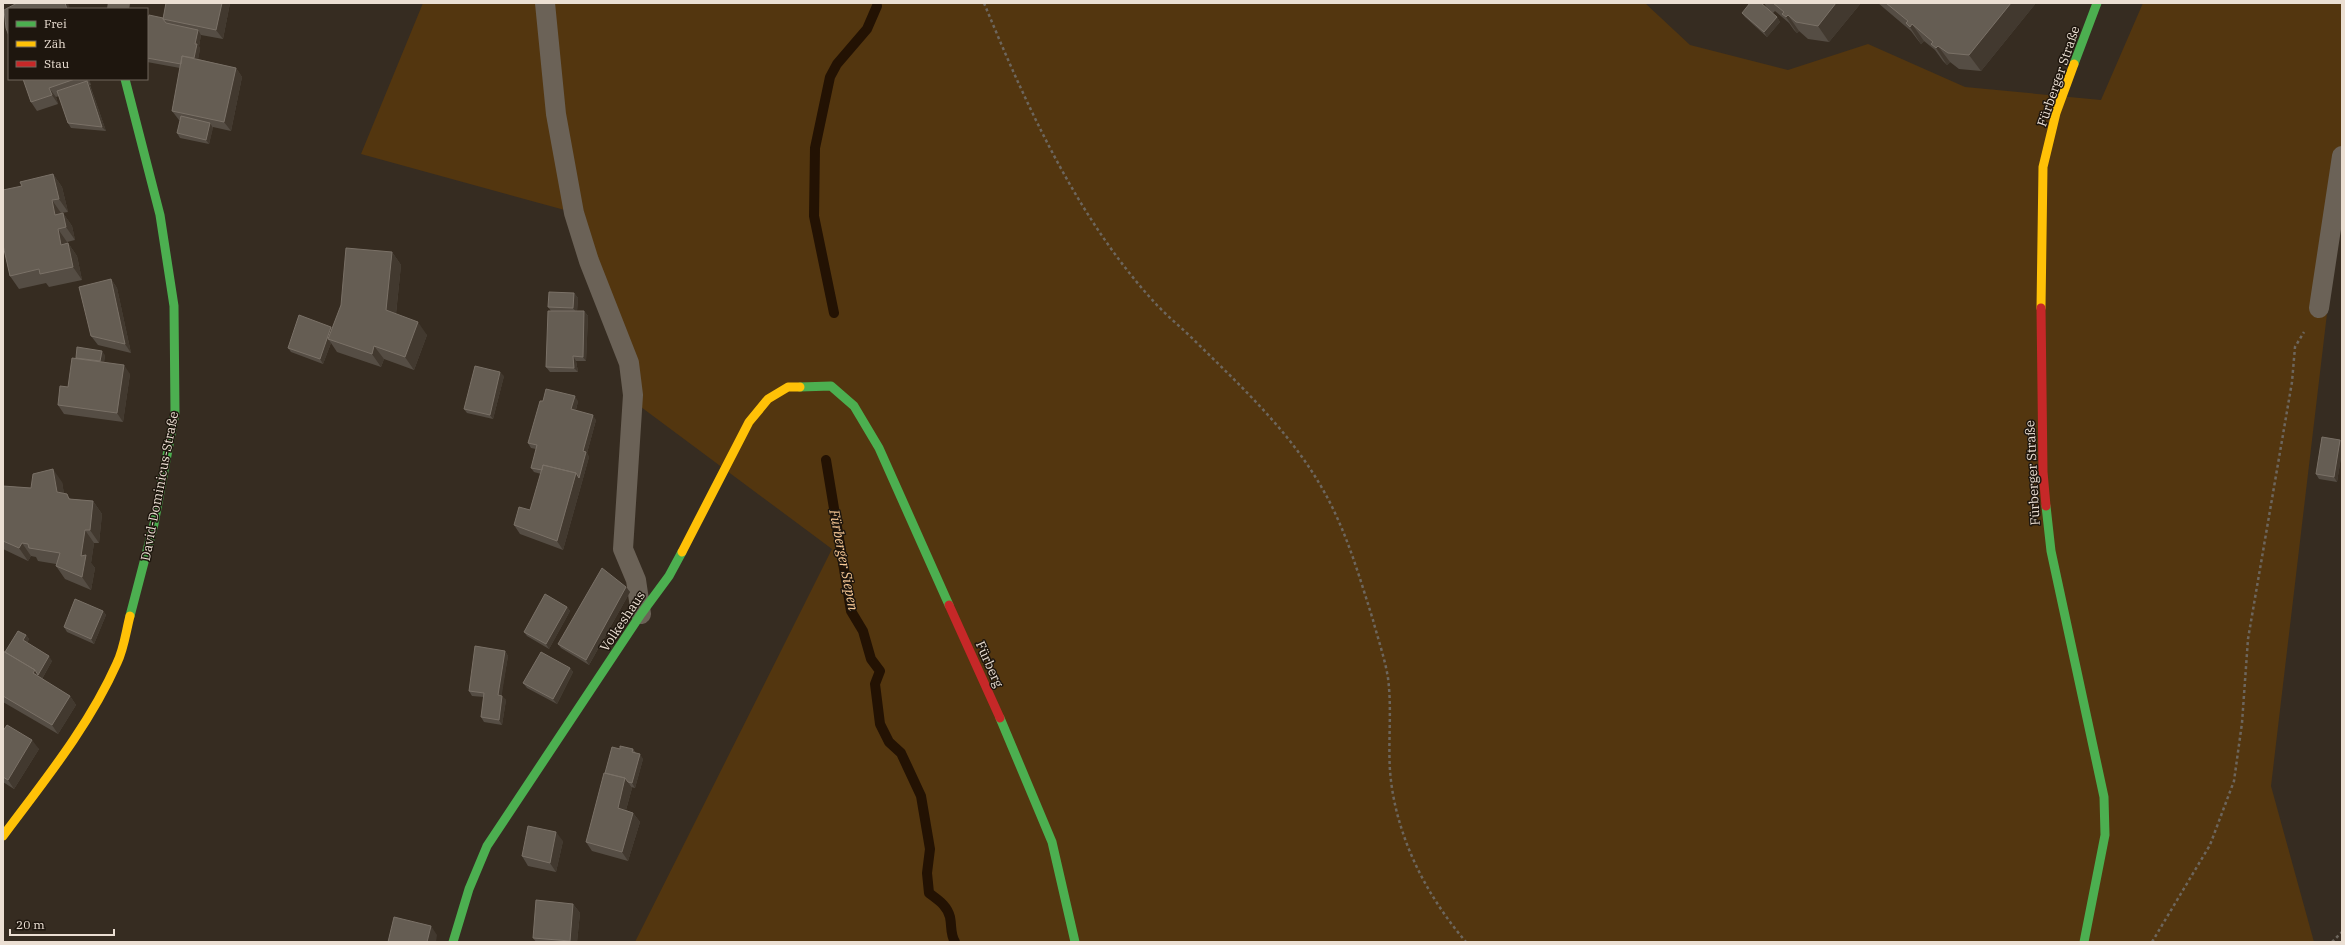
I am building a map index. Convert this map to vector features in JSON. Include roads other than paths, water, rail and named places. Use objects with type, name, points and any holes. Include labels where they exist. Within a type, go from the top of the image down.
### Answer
[{"type":"street","name":"Fürberger Straße","points":[[2084,942],[2105,835],[2104,797],[2051,551],[2043,472],[2041,290],[2043,167],[2056,113],[2098,3]]},
{"type":"street","name":"David-Dominicus-Straße","points":[[3,836],[64,753],[91,712],[118,662],[154,524],[175,413],[174,306],[160,214],[142,151],[125,80]]},
{"type":"street","name":"Volkeshaus","points":[[453,942],[469,889],[487,846],[641,614],[670,576],[749,422],[768,399],[788,387],[831,386],[854,406]]},
{"type":"street","name":"Fürberg","points":[[854,406],[879,448],[1020,763],[1052,842],[1075,942]]},
{"type":"lane","points":[[545,3],[556,114],[574,213],[589,261],[629,362],[633,395],[623,548],[636,580],[641,614]]},
{"type":"lane","points":[[2319,308],[2342,156]]},
{"type":"waterway","name":"Fürberger Siepen","points":[[834,313],[814,216],[815,148],[830,77],[837,64],[867,29],[877,6]]},
{"type":"waterway","name":"Fürberger Siepen","points":[[826,460],[851,611],[863,631],[871,659],[880,671],[875,684],[880,724],[889,742],[901,753],[921,796],[930,849],[927,873],[929,893],[947,909],[950,917],[953,939],[955,942]]}]
